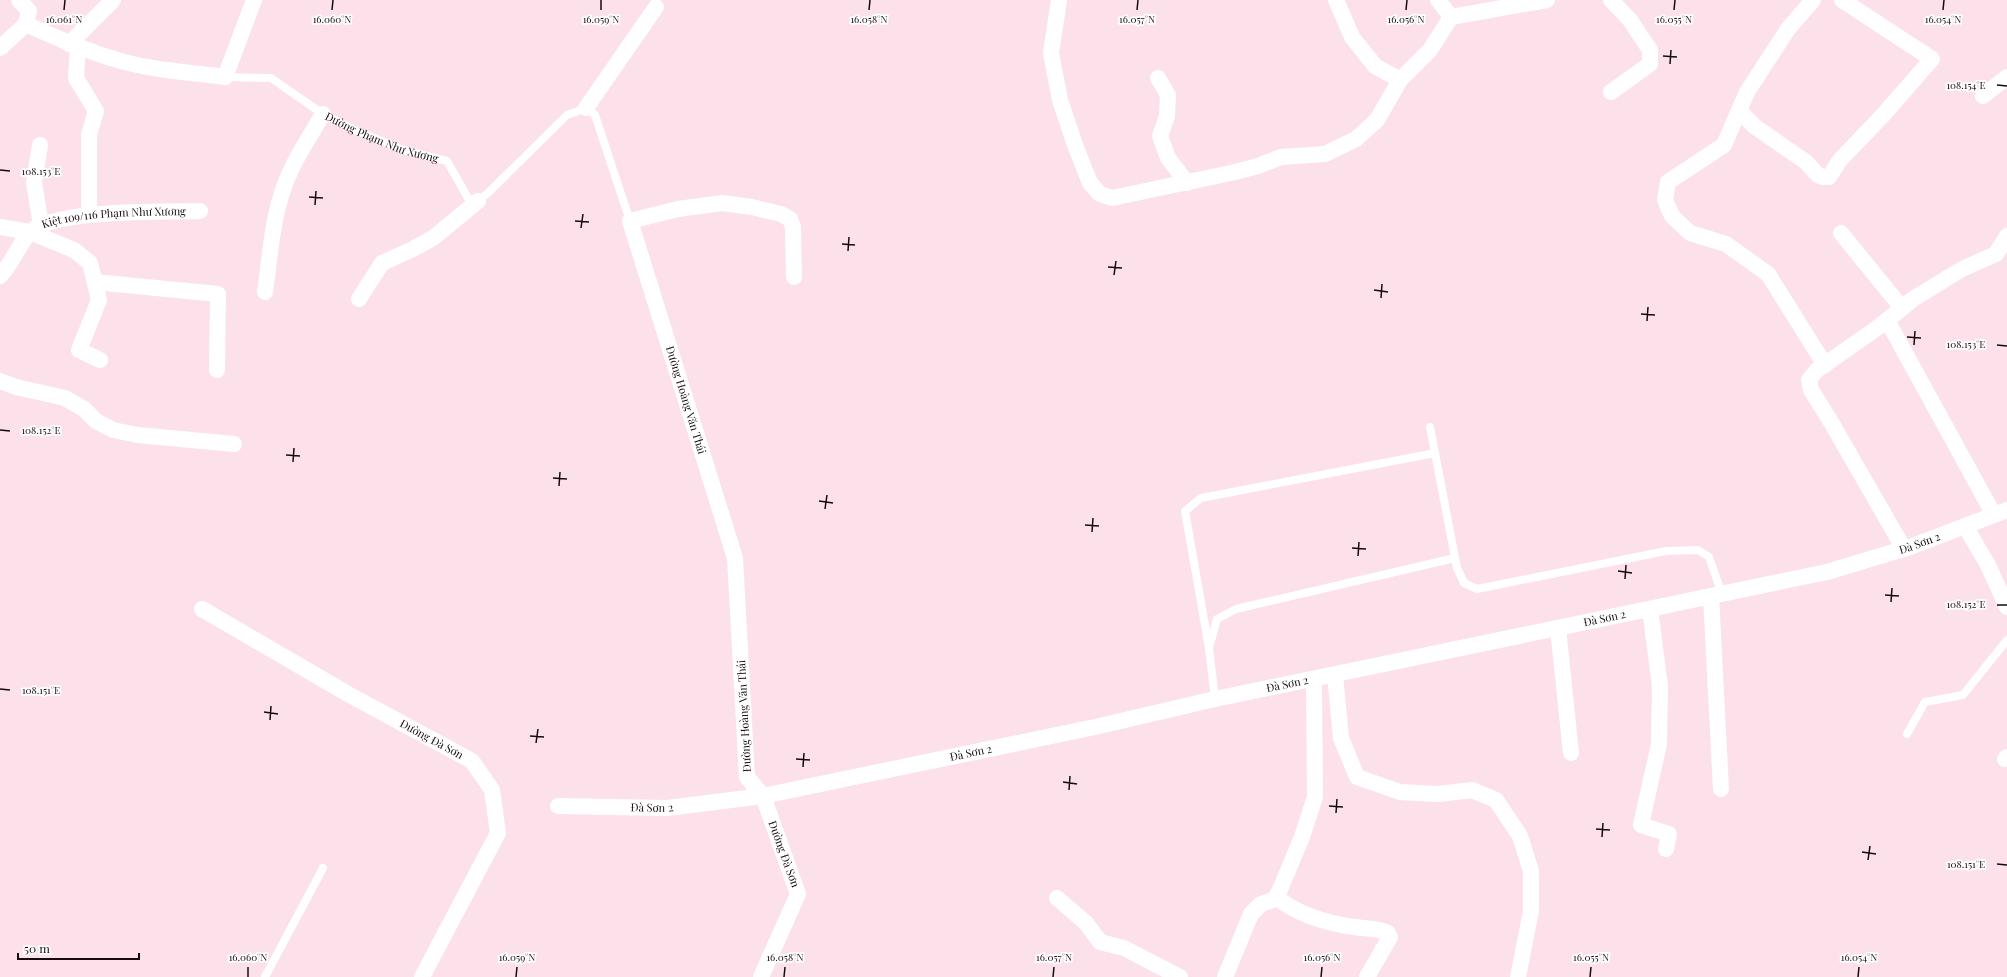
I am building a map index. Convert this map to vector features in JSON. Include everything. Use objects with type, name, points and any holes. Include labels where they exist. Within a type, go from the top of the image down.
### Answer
[{"type":"street","points":[[0,48],[26,24],[29,10],[19,0]]},
{"type":"street","points":[[90,215],[89,135],[96,111],[76,78],[74,45],[113,0]]},
{"type":"street","points":[[225,77],[254,0]]},
{"type":"street","points":[[1059,0],[1051,54],[1060,100],[1090,183],[1100,194],[1112,198],[1187,183],[1258,166],[1281,157],[1325,154],[1356,139],[1377,120],[1400,80],[1430,50],[1452,17],[1547,0]]},
{"type":"street","points":[[1336,0],[1352,37],[1375,66],[1400,80]]},
{"type":"street","points":[[1438,0],[1452,17]]},
{"type":"street","points":[[1611,0],[1630,20],[1650,50],[1650,64],[1611,92]]},
{"type":"street","points":[[1813,0],[1788,29],[1748,92],[1724,145],[1668,182],[1665,200],[1672,216],[1690,233],[1726,244],[1768,274],[1825,365]]},
{"type":"street","points":[[1739,110],[1754,126],[1806,162],[1818,175],[1829,177],[1840,160],[1884,114],[1932,59],[1842,0]]},
{"type":"street","points":[[586,108],[656,8]]},
{"type":"street","name":"Đường Phạm Như Xương","points":[[26,24],[74,45],[112,59],[156,68],[225,77]]},
{"type":"street","points":[[1983,96],[2007,77]]},
{"type":"street","points":[[1158,78],[1168,95],[1167,116],[1160,136],[1168,158],[1187,183]]},
{"type":"street","points":[[265,292],[275,220],[284,186],[323,114]]},
{"type":"street","points":[[0,276],[35,229],[34,182],[40,145]]},
{"type":"street","points":[[359,300],[376,269],[382,263],[413,250],[433,238],[478,201]]},
{"type":"street","points":[[630,221],[678,209],[722,203],[752,207],[780,214],[790,219],[793,227],[794,276]]},
{"type":"street","name":"Kiệt 109/116 Phạm Như Xương","points":[[35,229],[52,221],[74,216],[200,211]]},
{"type":"street","name":"Đường Hoàng Văn Thái","points":[[630,221],[735,558],[747,777],[763,796]]},
{"type":"street","name":"Kiệt 109/116 Phạm Như Xương","points":[[0,226],[35,229],[74,250],[90,263],[100,300],[79,350],[100,360]]},
{"type":"street","points":[[1841,233],[1902,308]]},
{"type":"street","points":[[1904,549],[1811,390],[1809,380],[1817,370],[1887,320],[1913,299],[1962,270],[1996,254],[2007,236]]},
{"type":"street","points":[[95,282],[218,294],[217,370]]},
{"type":"street","points":[[1887,320],[2000,512]]},
{"type":"street","points":[[0,381],[16,387],[65,398],[84,409],[96,420],[113,430],[138,435],[234,444]]},
{"type":"street","name":"Đà Sơn 2","points":[[558,806],[667,808],[763,796],[789,791],[1095,727],[1215,699],[1827,572],[1904,549],[2000,512]]},
{"type":"street","points":[[1965,526],[1988,565],[2007,607]]},
{"type":"street","points":[[1716,595],[1721,789]]},
{"type":"street","name":"Đường Đà Sơn","points":[[202,609],[348,694],[472,761],[492,790],[498,833],[422,977]]},
{"type":"street","points":[[1650,609],[1660,686],[1659,744],[1641,825],[1669,834],[1666,849]]},
{"type":"street","points":[[1558,628],[1571,753]]},
{"type":"street","points":[[1335,674],[1341,738],[1357,777],[1400,792],[1439,794],[1472,790],[1496,800],[1520,836],[1531,871],[1531,911],[1518,977]]},
{"type":"street","points":[[1225,977],[1251,914],[1261,904],[1276,897],[1302,836],[1315,797],[1314,679]]},
{"type":"street","name":"Đường Đà Sơn","points":[[761,977],[798,894],[763,796]]},
{"type":"street","points":[[1276,897],[1288,907],[1326,921],[1377,929],[1388,933],[1390,937],[1367,977]]},
{"type":"street","points":[[1057,898],[1086,923],[1100,942],[1124,948],[1180,977]]},
{"type":"lane","name":"Đường Phạm Như Xương","points":[[225,77],[271,78],[323,114],[403,150],[447,161],[468,198],[478,201]]},
{"type":"lane","points":[[478,201],[567,115],[586,108],[595,115],[630,221]]},
{"type":"lane","points":[[1430,427],[1457,568],[1464,583],[1477,589],[1666,551],[1698,550],[1709,557],[1716,595]]},
{"type":"lane","points":[[1215,699],[1209,648],[1185,511],[1200,498],[1435,453]]},
{"type":"lane","points":[[1209,648],[1217,619],[1236,609],[1455,558]]},
{"type":"lane","points":[[1907,734],[1926,702],[1963,695],[2007,640]]},
{"type":"lane","points":[[265,977],[322,868]]}]
